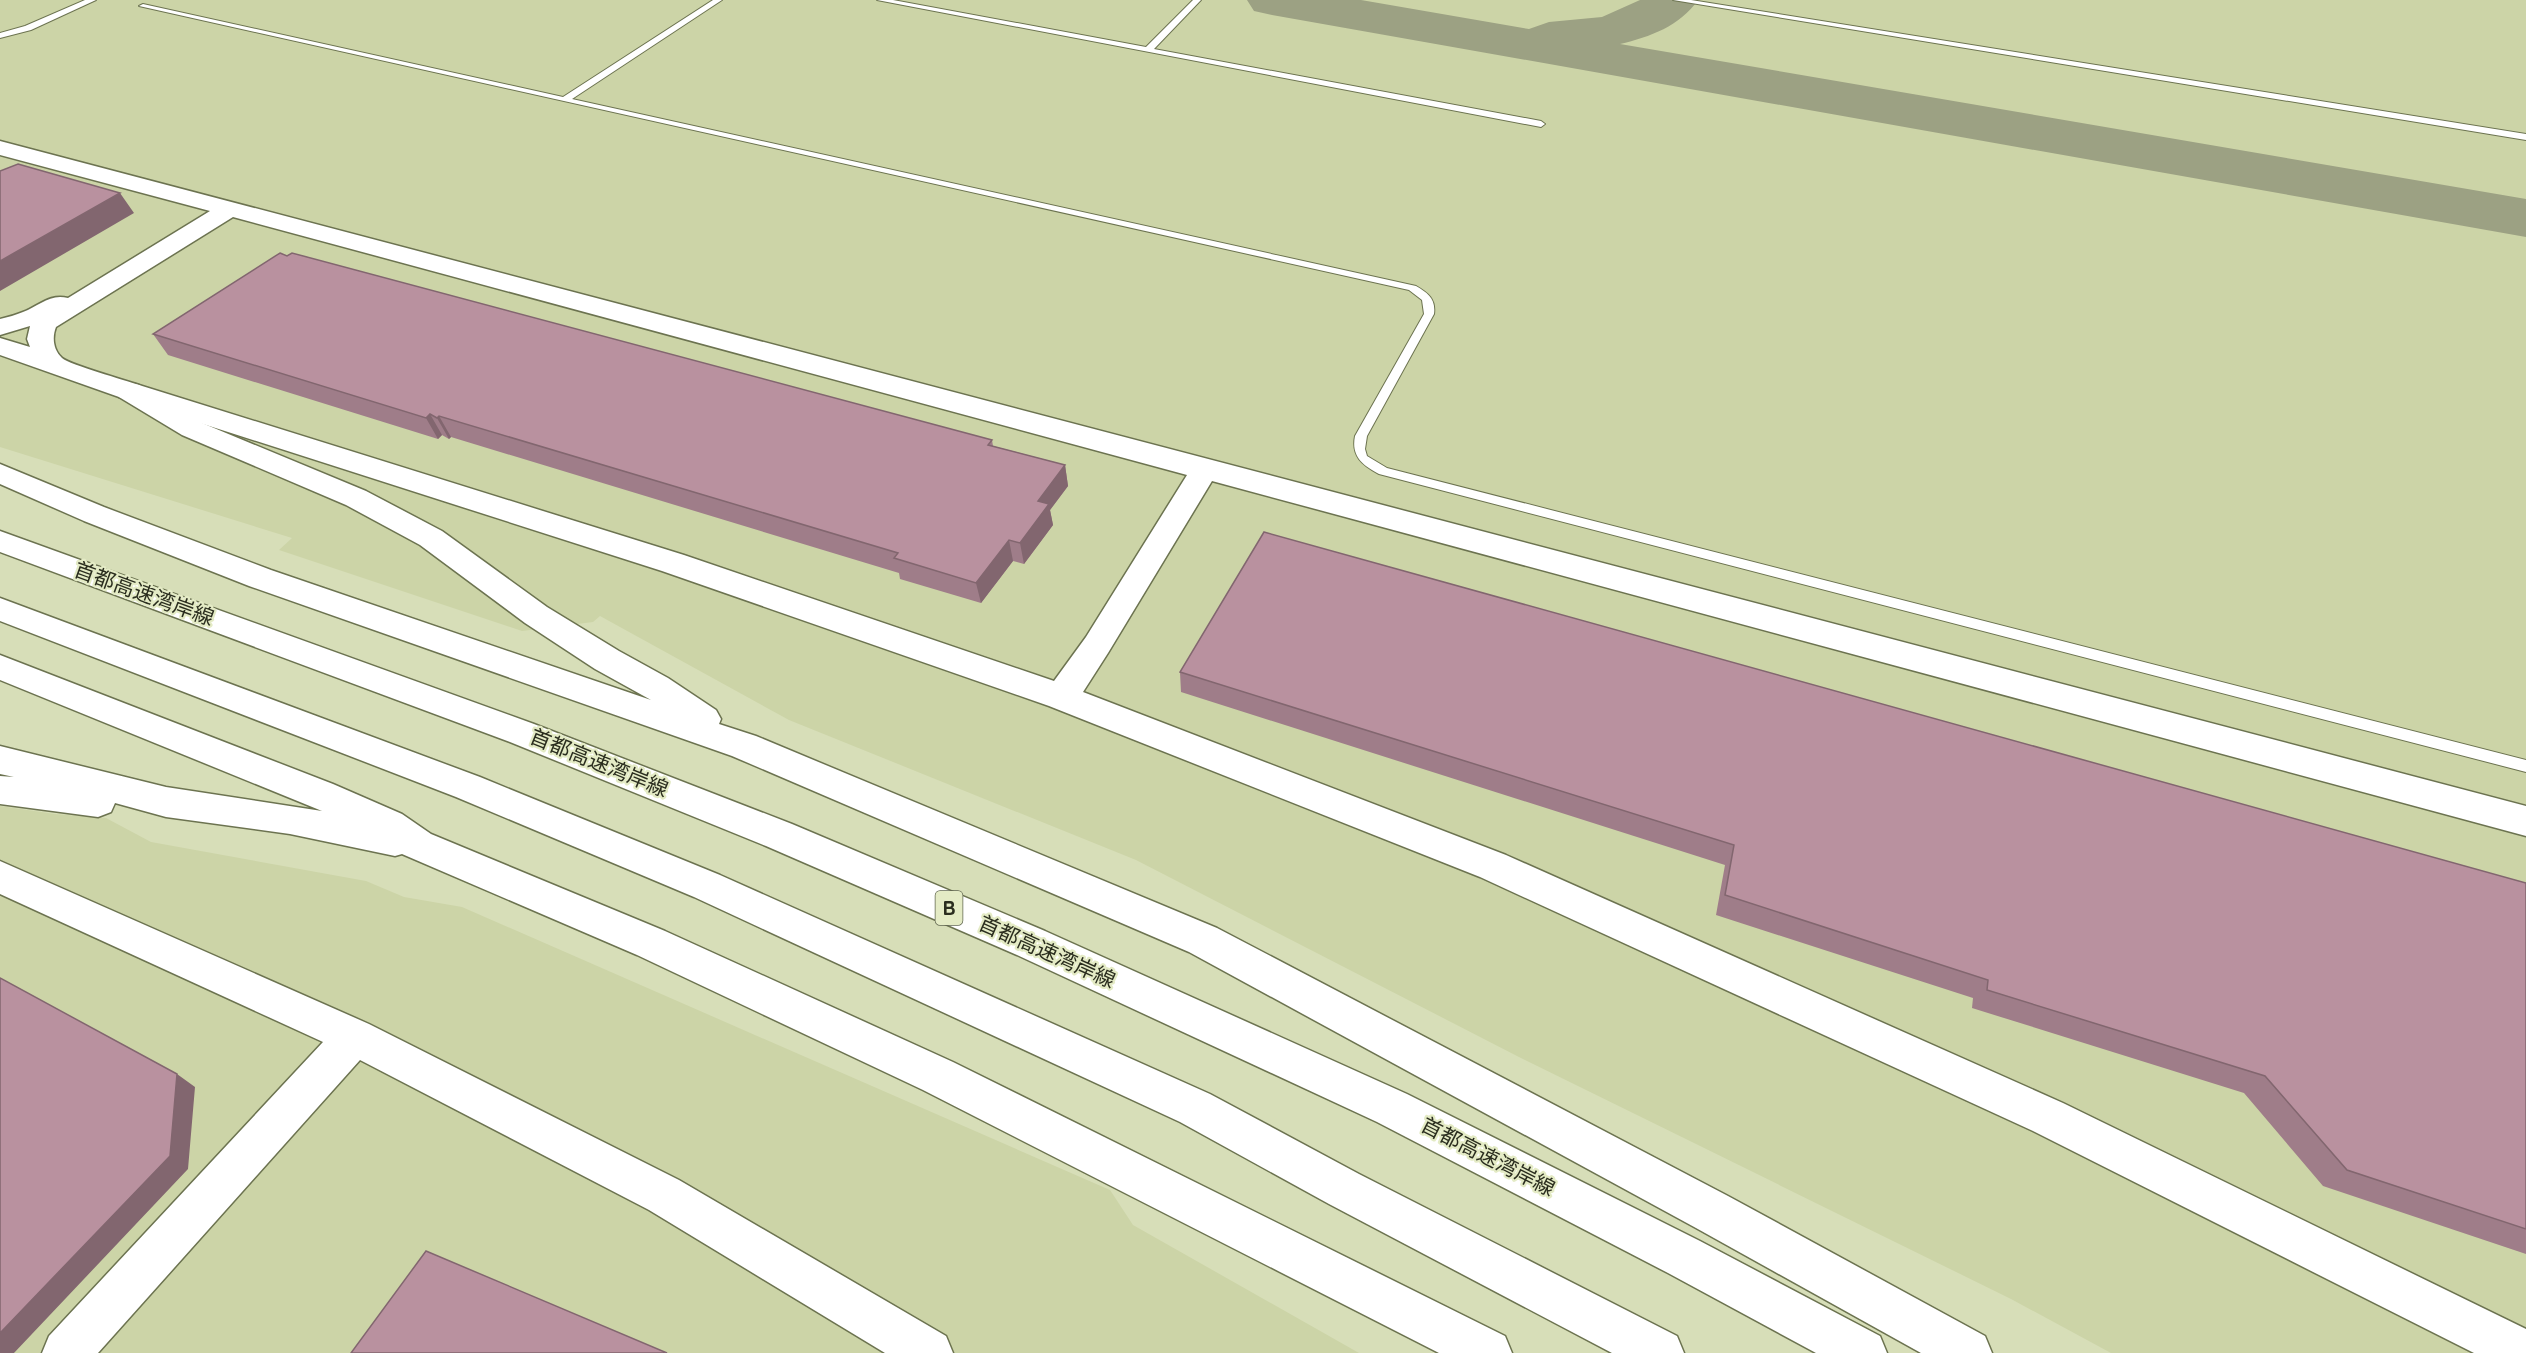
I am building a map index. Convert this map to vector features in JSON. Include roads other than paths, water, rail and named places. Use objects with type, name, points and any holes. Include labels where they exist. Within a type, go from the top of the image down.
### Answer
[{"type":"main road","points":[[0,148],[2526,821]]},
{"type":"main road","points":[[0,327],[32,318],[225,208]]},
{"type":"main road","points":[[54,365],[42,350],[42,328],[46,322],[225,208]]},
{"type":"main road","points":[[0,346],[129,391],[673,563],[1061,697],[1492,866],[2048,1117],[2524,1353]]},
{"type":"main road","points":[[129,391],[192,429],[356,498],[431,538],[536,615],[607,660],[656,687],[744,746]]},
{"type":"main road","points":[[1061,697],[1097,645],[1204,470]]},
{"type":"main road","points":[[0,473],[94,514],[250,574],[744,746],[1203,939],[1712,1212],[1968,1353]]},
{"type":"main road","name":"首都高速湾岸線","points":[[0,541],[522,733],[778,835],[1031,943],[1392,1108],[1684,1257],[1863,1353]]},
{"type":"main road","points":[[0,609],[468,787],[707,886],[1195,1108],[1344,1189],[1660,1353]]},
{"type":"main road","points":[[0,667],[320,794],[390,825],[418,845],[651,943],[938,1076],[1488,1353]]},
{"type":"main road","points":[[0,760],[166,802],[290,819],[418,845]]},
{"type":"main road","points":[[0,790],[84,802],[166,802]]},
{"type":"main road","points":[[0,877],[355,1036],[664,1194],[928,1353]]},
{"type":"main road","points":[[66,1353],[355,1036]]},
{"type":"lane","points":[[0,36],[28,28],[92,0]]},
{"type":"lane","points":[[566,99],[718,0]]},
{"type":"lane","points":[[881,0],[1541,124]]},
{"type":"lane","points":[[1148,50],[1197,0]]},
{"type":"lane","points":[[1677,0],[2526,137]]},
{"type":"lane","points":[[143,6],[1412,288],[1428,298],[1431,304],[1429,314],[1361,436],[1358,446],[1360,455],[1369,465],[1383,471],[2526,766]]}]
